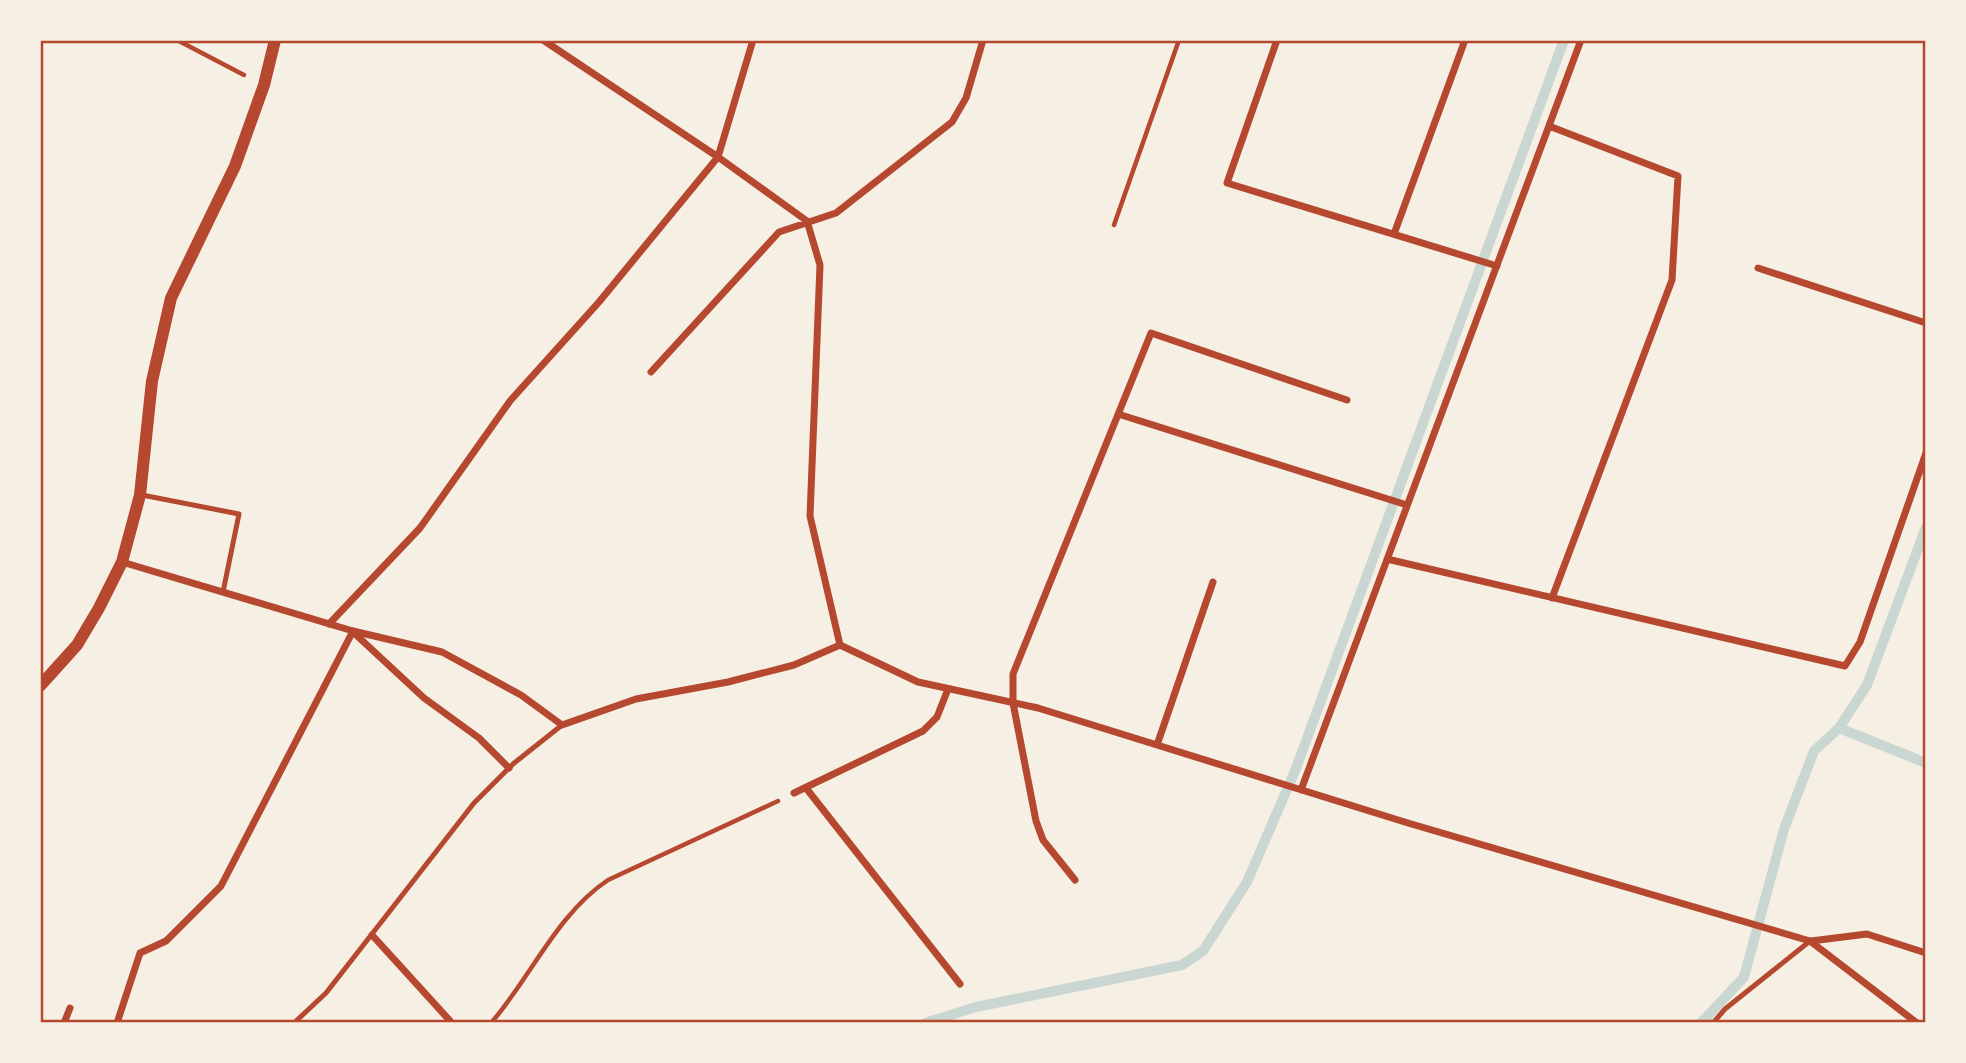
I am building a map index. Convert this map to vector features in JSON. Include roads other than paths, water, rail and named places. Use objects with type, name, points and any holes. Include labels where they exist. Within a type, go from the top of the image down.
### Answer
[{"type":"street","points":[[40,686],[77,645],[99,608],[121,562],[141,495],[152,381],[171,298],[235,166],[264,85],[275,40]]},
{"type":"street","points":[[543,40],[719,157],[807,221],[820,265],[810,516],[840,645]]},
{"type":"street","points":[[330,624],[420,528],[510,401],[599,302],[719,157],[753,40]]},
{"type":"street","points":[[651,372],[779,232],[836,213],[952,122],[966,99],[983,40]]},
{"type":"street","points":[[1277,40],[1227,183],[1497,266]]},
{"type":"street","points":[[1394,234],[1465,40]]},
{"type":"street","points":[[1301,790],[1581,40]]},
{"type":"street","points":[[1549,126],[1678,176],[1672,280],[1552,598]]},
{"type":"street","points":[[1758,268],[1926,323]]},
{"type":"street","points":[[1075,880],[1043,840],[1036,821],[1013,703],[1013,674],[1151,332],[1347,400]]},
{"type":"street","points":[[1118,414],[1407,505]]},
{"type":"street","points":[[1387,559],[1845,666],[1860,642],[1926,453]]},
{"type":"street","points":[[121,562],[353,631],[442,652],[521,695],[562,724],[636,699],[728,682],[794,665],[840,645],[918,682],[1038,708],[1301,790],[1810,941],[1917,1023]]},
{"type":"street","points":[[1157,745],[1213,582]]},
{"type":"street","points":[[353,631],[424,698],[479,738],[509,768]]},
{"type":"street","points":[[117,1023],[140,953],[166,941],[221,886],[353,631]]},
{"type":"street","points":[[794,793],[923,731],[937,717],[948,689]]},
{"type":"street","points":[[806,788],[960,984]]},
{"type":"street","points":[[1810,941],[1867,934],[1926,953]]},
{"type":"street","points":[[372,935],[452,1023]]},
{"type":"street","points":[[64,1023],[70,1008]]},
{"type":"lane","points":[[141,495],[239,514],[223,592]]},
{"type":"lane","points":[[294,1023],[326,993],[474,803],[509,768],[562,724]]},
{"type":"lane","points":[[1713,1023],[1725,1009],[1810,941]]},
{"type":"waterway","points":[[925,1023],[976,1007],[1182,965],[1203,951],[1247,882],[1295,771],[1564,40]]},
{"type":"waterway","points":[[1701,1023],[1744,977],[1784,829],[1814,751],[1839,728],[1867,685],[1926,527]]},
{"type":"waterway","points":[[1839,728],[1926,763]]}]
